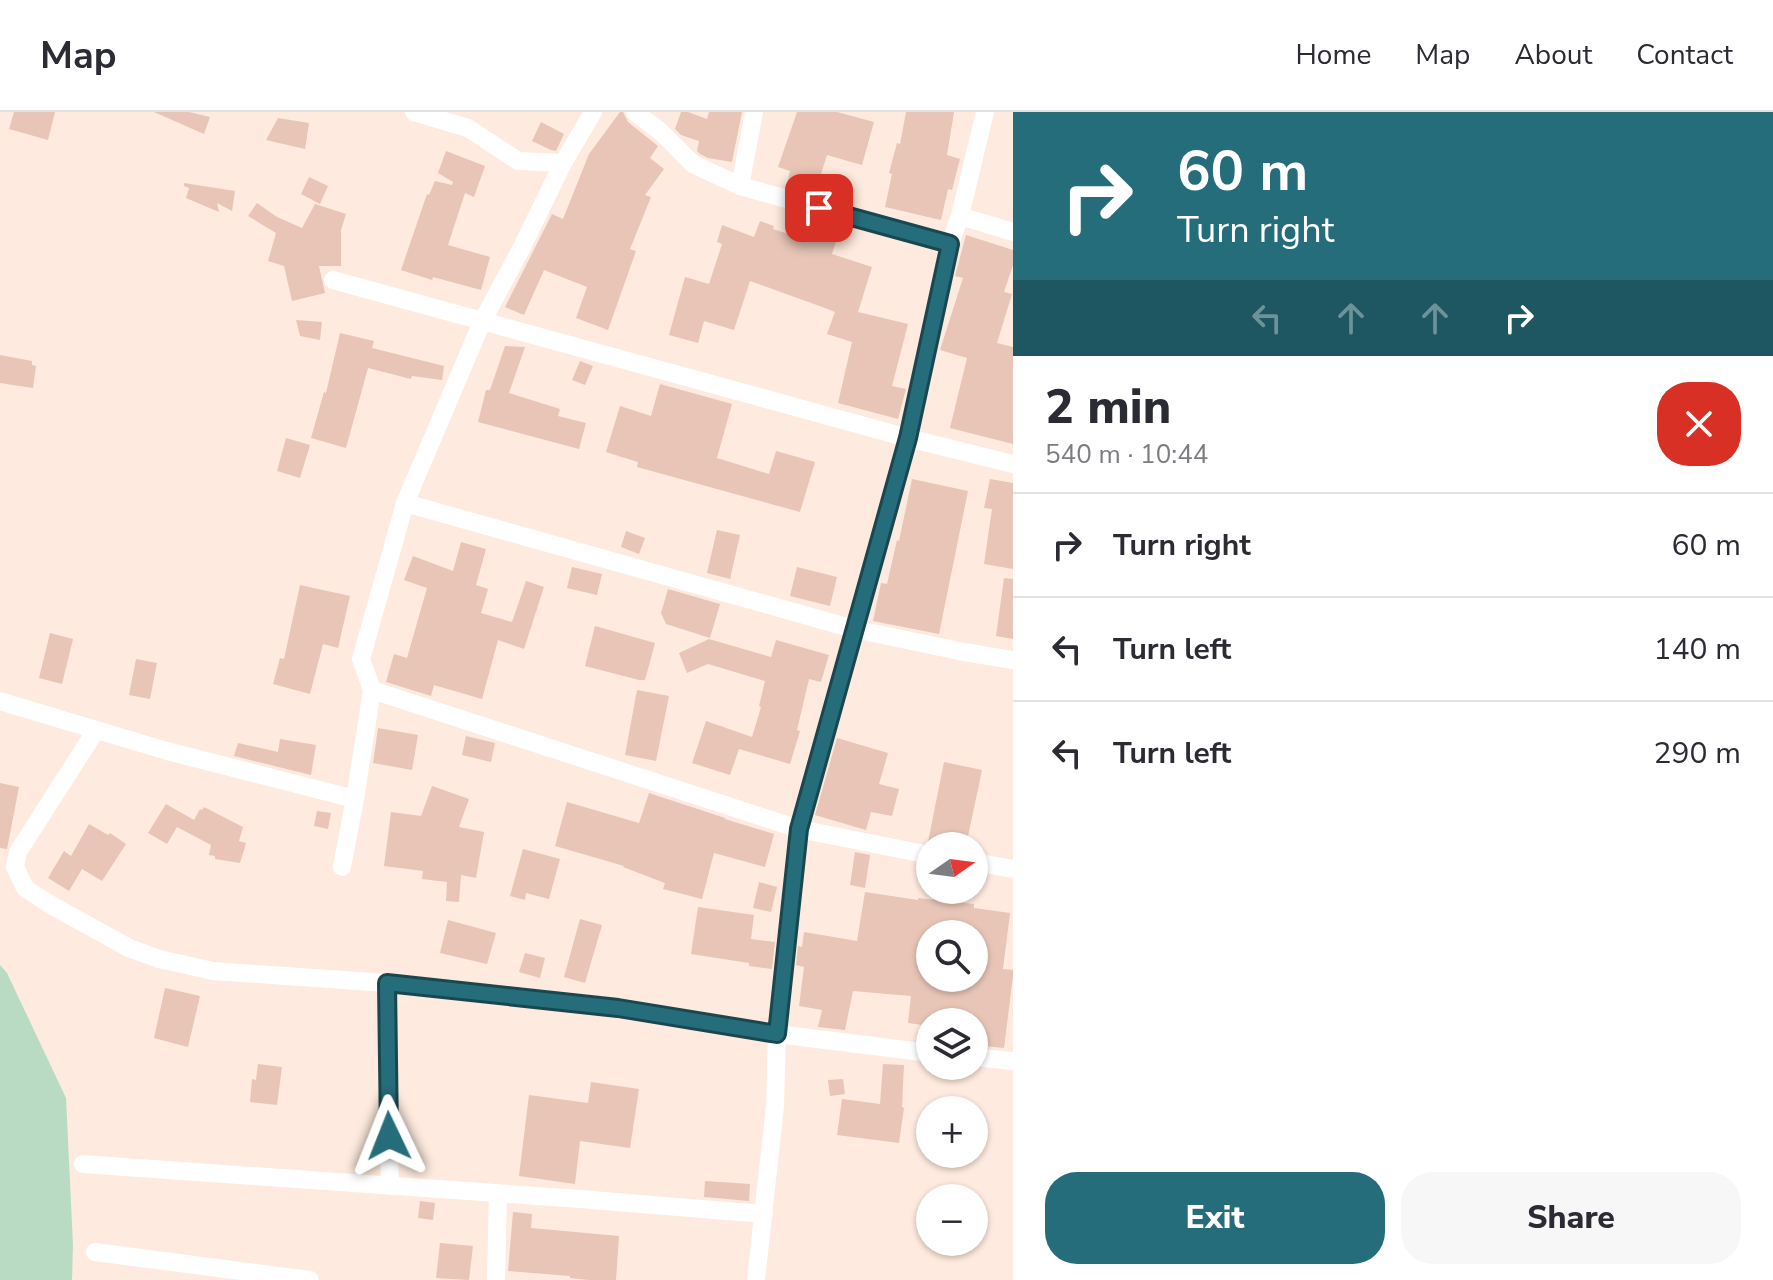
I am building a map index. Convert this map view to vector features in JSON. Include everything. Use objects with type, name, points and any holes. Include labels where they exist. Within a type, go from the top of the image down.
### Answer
[{"type":"street","points":[[414,112],[468,128],[518,161],[563,163]]},
{"type":"street","points":[[342,867],[372,690],[361,659],[405,503],[482,322],[563,163],[593,112]]},
{"type":"street","points":[[635,112],[661,132],[693,164],[740,186],[950,244]]},
{"type":"street","points":[[740,186],[754,112]]},
{"type":"street","points":[[756,1280],[775,1106],[777,1034],[799,829],[908,438],[950,244],[960,216],[985,112]]},
{"type":"street","points":[[960,216],[1013,232]]},
{"type":"street","points":[[333,280],[1013,464]]},
{"type":"street","points":[[405,503],[854,629],[1013,660]]},
{"type":"street","points":[[372,690],[799,829],[916,852]]},
{"type":"street","points":[[0,701],[167,751],[355,799]]},
{"type":"street","points":[[96,730],[18,852],[15,867],[25,888],[129,948],[159,959],[213,971],[387,983],[618,1008],[777,1034],[916,1051]]},
{"type":"street","points":[[988,865],[1013,869]]},
{"type":"street","points":[[387,983],[390,1186]]},
{"type":"street","points":[[988,1058],[1013,1061]]},
{"type":"street","points":[[83,1164],[764,1214]]},
{"type":"street","points":[[496,1280],[498,1193]]},
{"type":"street","points":[[95,1252],[310,1280]]},
{"type":"green space","points":[[0,965],[7,973],[66,1098],[72,1280],[0,1280]]},
{"type":"building","points":[[14,112],[55,112],[48,140],[9,129]]},
{"type":"building","points":[[154,112],[189,112],[210,117],[204,134]]},
{"type":"building","points":[[620,112],[658,146],[650,158],[664,169],[645,195],[651,197],[630,249],[636,251],[608,330],[576,318],[587,287],[544,270],[524,315],[505,307],[552,214],[563,219],[589,154]]},
{"type":"building","points":[[681,112],[707,119],[709,112],[742,112],[732,162],[700,154],[697,151],[699,141],[681,135],[675,129]]},
{"type":"building","points":[[797,112],[837,112],[874,122],[862,165],[827,155],[815,193],[787,184],[790,171],[778,167]]},
{"type":"building","points":[[906,112],[954,112],[947,155],[960,159],[952,190],[948,189],[941,220],[885,207],[892,174],[889,173],[897,143],[900,144]]},
{"type":"building","points":[[278,118],[309,123],[305,149],[266,140]]},
{"type":"building","points":[[541,122],[564,134],[556,151],[532,141]]},
{"type":"building","points":[[446,151],[485,166],[474,197],[465,193],[448,245],[490,257],[481,290],[401,270],[427,194],[435,181],[452,185],[453,182],[438,173]]},
{"type":"building","points":[[309,177],[328,186],[320,204],[301,194]]},
{"type":"building","points":[[184,183],[235,191],[232,211],[217,203],[219,212],[186,198],[189,188]]},
{"type":"building","points":[[257,203],[277,217],[302,228],[315,204],[346,214],[341,230],[341,266],[319,266],[325,293],[292,301],[284,266],[268,261],[276,233],[248,216]]},
{"type":"building","points":[[760,221],[774,226],[773,229],[801,238],[806,222],[839,232],[832,254],[872,267],[858,312],[908,324],[892,386],[906,389],[898,419],[838,403],[852,342],[827,334],[835,312],[825,308],[750,281],[734,330],[704,321],[698,343],[669,335],[685,277],[709,284],[722,244],[717,242],[722,225],[754,237]]},
{"type":"building","points":[[966,235],[1013,250],[1013,265],[1004,292],[1012,294],[997,343],[1013,347],[1013,444],[950,428],[967,358],[940,350],[963,278],[955,276]]},
{"type":"building","points":[[296,320],[322,322],[320,340],[300,336]]},
{"type":"building","points":[[340,333],[374,341],[372,348],[444,366],[442,380],[412,376],[411,379],[368,368],[346,448],[311,438],[326,393]]},
{"type":"building","points":[[505,346],[525,347],[509,393],[560,409],[558,416],[586,423],[579,449],[478,422],[486,390],[490,390]]},
{"type":"building","points":[[0,355],[32,361],[32,365],[36,366],[33,388],[0,383]]},
{"type":"building","points":[[580,361],[593,366],[585,385],[572,380]]},
{"type":"building","points":[[660,384],[732,404],[717,458],[769,474],[776,451],[815,462],[800,512],[637,467],[638,462],[606,452],[620,406],[651,416]]},
{"type":"building","points":[[286,438],[310,445],[300,478],[277,471]]},
{"type":"building","points":[[912,479],[968,491],[939,634],[873,621],[881,583],[887,584],[899,541]]},
{"type":"building","points":[[990,479],[1013,483],[1013,569],[984,564],[992,509],[984,508]]},
{"type":"building","points":[[717,530],[740,535],[730,579],[707,573]]},
{"type":"building","points":[[626,531],[645,538],[639,554],[621,547]]},
{"type":"building","points":[[461,542],[486,549],[476,585],[488,589],[481,613],[512,622],[526,581],[544,587],[524,649],[498,640],[482,699],[434,685],[431,696],[386,682],[394,654],[407,658],[427,588],[404,580],[413,556],[453,571]]},
{"type":"building","points":[[572,567],[602,574],[597,595],[567,588]]},
{"type":"building","points":[[797,567],[837,577],[830,606],[790,596]]},
{"type":"building","points":[[1004,578],[1013,579],[1013,639],[996,636]]},
{"type":"building","points":[[300,585],[350,596],[338,648],[323,644],[310,694],[273,684],[280,658],[284,659]]},
{"type":"building","points":[[668,589],[720,604],[710,638],[666,624],[661,613]]},
{"type":"building","points":[[595,626],[655,643],[645,680],[585,666]]},
{"type":"building","points":[[50,633],[73,639],[62,684],[39,678]]},
{"type":"building","points":[[709,639],[771,657],[776,640],[829,655],[821,682],[809,679],[797,730],[800,731],[790,764],[739,749],[730,775],[692,763],[706,721],[752,737],[765,681],[708,664],[687,673],[679,653]]},
{"type":"building","points":[[136,659],[157,663],[150,699],[129,695]]},
{"type":"building","points":[[637,690],[669,696],[656,761],[625,755]]},
{"type":"building","points":[[378,728],[418,735],[412,770],[373,763]]},
{"type":"building","points":[[466,736],[495,743],[491,762],[462,755]]},
{"type":"building","points":[[837,738],[888,753],[879,784],[899,789],[892,816],[871,812],[866,830],[815,815]]},
{"type":"building","points":[[280,739],[316,745],[311,775],[234,756],[238,743],[278,752]]},
{"type":"building","points":[[944,762],[982,770],[969,832],[930,832]]},
{"type":"building","points":[[0,783],[19,787],[7,849],[0,848]]},
{"type":"building","points":[[432,786],[469,799],[459,827],[484,832],[476,878],[461,875],[459,902],[446,901],[447,882],[422,879],[423,871],[384,866],[391,812],[421,816]]},
{"type":"building","points":[[649,793],[774,834],[765,867],[714,853],[702,899],[663,889],[665,883],[624,866],[555,846],[567,802],[639,823]]},
{"type":"building","points":[[166,804],[194,820],[204,807],[243,827],[239,841],[246,843],[240,863],[215,859],[215,856],[209,855],[211,845],[177,827],[167,844],[148,833]]},
{"type":"building","points":[[317,811],[331,813],[328,829],[314,826]]},
{"type":"building","points":[[89,824],[126,844],[102,881],[82,869],[69,891],[48,878],[64,851],[71,856]]},
{"type":"building","points":[[523,849],[560,859],[549,899],[526,893],[525,900],[510,896]]},
{"type":"building","points":[[855,852],[870,855],[865,888],[850,885]]},
{"type":"building","points":[[759,882],[777,887],[771,912],[753,908]]},
{"type":"building","points":[[865,892],[916,900],[916,904],[974,904],[974,908],[1010,913],[1003,969],[1013,970],[1013,976],[1004,1048],[988,1046],[988,1008],[916,1008],[916,1024],[908,1023],[911,996],[853,991],[845,1030],[818,1027],[822,1010],[799,1006],[804,967],[796,965],[798,946],[802,947],[804,932],[857,941]]},
{"type":"building","points":[[698,907],[754,915],[751,939],[775,942],[772,969],[691,954]]},
{"type":"building","points":[[580,919],[602,925],[585,983],[564,977]]},
{"type":"building","points":[[448,920],[496,933],[487,964],[440,953]]},
{"type":"building","points":[[525,953],[545,958],[540,978],[519,972]]},
{"type":"building","points":[[165,988],[200,996],[188,1047],[154,1038]]},
{"type":"building","points":[[258,1064],[282,1067],[277,1105],[250,1102],[252,1079],[256,1080]]},
{"type":"building","points":[[883,1064],[904,1065],[904,1108],[899,1143],[837,1135],[842,1099],[880,1104]]},
{"type":"building","points":[[843,1079],[845,1094],[830,1096],[828,1080]]},
{"type":"building","points":[[591,1082],[639,1089],[630,1148],[580,1141],[575,1184],[519,1176],[529,1095],[588,1103]]},
{"type":"building","points":[[705,1181],[750,1184],[749,1201],[704,1197]]},
{"type":"building","points":[[420,1201],[435,1203],[433,1220],[418,1218]]},
{"type":"building","points":[[513,1212],[532,1214],[531,1228],[619,1236],[616,1280],[508,1271]]},
{"type":"building","points":[[440,1243],[473,1246],[469,1280],[436,1278]]},
{"type":"route","points":[[389,1136],[387,983],[618,1008],[777,1034],[799,829],[908,438],[950,244],[819,208]]}]
